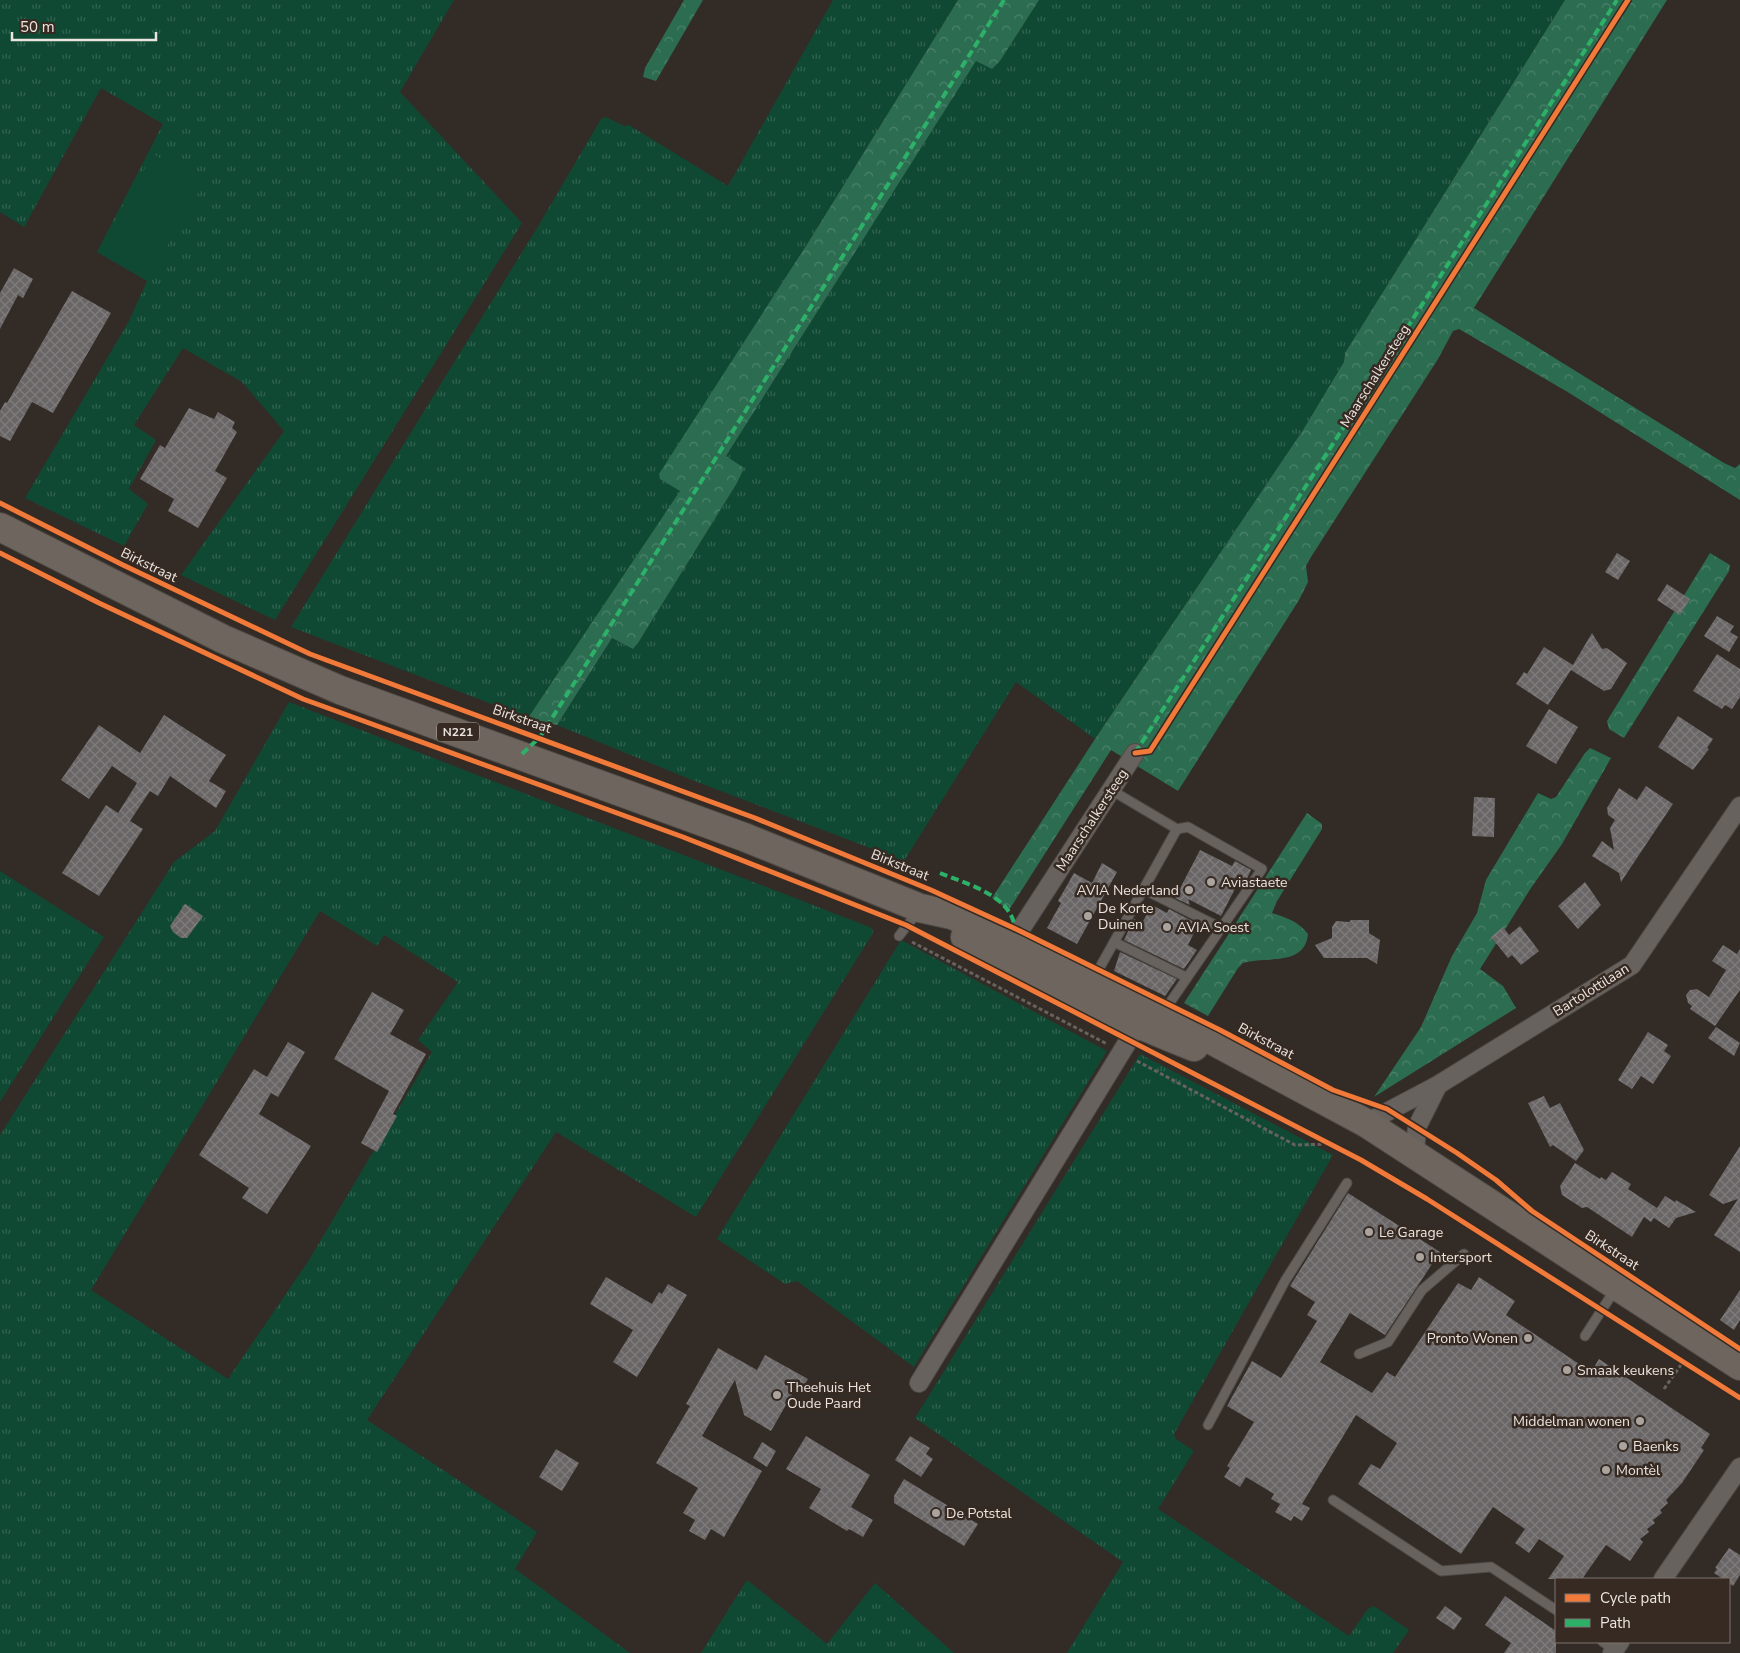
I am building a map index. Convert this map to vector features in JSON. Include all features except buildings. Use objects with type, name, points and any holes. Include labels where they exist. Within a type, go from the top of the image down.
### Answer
[{"type":"main road","name":"Birkstraat","points":[[0,528],[223,639],[340,690],[716,827],[924,910],[952,915],[1096,975],[1156,1014],[1366,1123],[1415,1152],[1614,1291],[1740,1385]]},
{"type":"main road","name":"Birkstraat","points":[[924,910],[948,928],[1043,980],[1102,1008],[1156,1014],[1202,1051],[1315,1124],[1379,1148],[1740,1366]]},
{"type":"street","name":"Maarschalkersteeg","points":[[1013,941],[1135,753]]},
{"type":"street","name":"Bartolottilaan","points":[[1366,1123],[1438,1085],[1632,965],[1740,806]]},
{"type":"street","points":[[1043,980],[1078,988],[1096,975],[1102,1008]]},
{"type":"street","points":[[919,1383],[1156,1014]]},
{"type":"street","points":[[1415,1152],[1418,1127],[1438,1085]]},
{"type":"street","points":[[1664,1578],[1740,1467]]},
{"type":"lane","points":[[1111,790],[1177,829],[1188,827],[1262,869],[1186,978],[1156,1014]]},
{"type":"lane","points":[[1096,975],[1177,829]]},
{"type":"lane","points":[[1143,889],[1221,928]]},
{"type":"lane","points":[[899,936],[924,910]]},
{"type":"lane","points":[[1114,942],[1186,978]]},
{"type":"lane","points":[[1208,1425],[1285,1281],[1347,1183]]},
{"type":"lane","points":[[1360,1354],[1388,1342],[1422,1290],[1464,1254]]},
{"type":"lane","points":[[1585,1336],[1614,1291]]},
{"type":"lane","points":[[1333,1500],[1441,1571],[1491,1567],[1555,1609]]},
{"type":"path","points":[[1315,1124],[1339,1148]]},
{"type":"path","points":[[1674,1357],[1691,1367]]},
{"type":"path","points":[[1664,1389],[1683,1362]]},
{"type":"green space","points":[[0,0],[454,0],[400,92],[522,223],[275,620],[181,575],[284,431],[242,382],[183,348],[134,425],[156,440],[129,489],[148,504],[124,546],[25,498],[129,321],[147,281],[97,252],[163,124],[101,88],[24,227],[0,212]]},
{"type":"green space","points":[[684,0],[703,0],[656,81],[643,77],[645,68]]},
{"type":"green space","points":[[833,0],[958,0],[811,238],[660,474],[660,479],[681,491],[528,718],[291,627],[537,228],[601,119],[606,117],[624,126],[629,125],[728,186]]},
{"type":"green space","points":[[958,0],[1039,0],[1000,61],[992,69],[976,61],[726,456],[744,468],[737,483],[638,643],[633,649],[612,638],[557,725],[528,718],[680,491],[660,479],[659,474],[811,238]]},
{"type":"green space","points":[[1039,0],[1565,0],[1345,353],[1344,362],[1303,430],[1095,739],[1016,682],[904,861],[692,780],[557,725],[612,638],[633,649],[638,643],[737,483],[743,468],[726,456],[976,60],[992,69],[1000,61]]},
{"type":"green space","points":[[1565,0],[1667,0],[1474,308],[1724,463],[1735,468],[1740,464],[1740,500],[1566,391],[1459,329],[1453,331],[1438,359],[1311,557],[1306,566],[1308,582],[1299,600],[1178,791],[1111,750],[1009,910],[992,898],[1095,739],[1303,430],[1344,362],[1345,353]]},
{"type":"green space","points":[[153,154],[204,183],[147,280],[97,252]]},
{"type":"green space","points":[[1710,553],[1730,565],[1729,571],[1624,738],[1609,729],[1607,721]]},
{"type":"green space","points":[[289,702],[872,928],[873,933],[696,1217],[556,1132],[367,1420],[537,1532],[515,1569],[630,1653],[0,1653],[0,1135],[174,862],[215,831]],"holes":[[[320,911],[377,946],[384,935],[458,982],[418,1040],[432,1052],[309,1260],[228,1379],[91,1290]]]},
{"type":"green space","points":[[1590,748],[1611,758],[1562,844],[1531,888],[1480,969],[1503,986],[1516,1008],[1374,1097],[1421,1027],[1452,956],[1477,913],[1486,880],[1538,793],[1551,799],[1556,797]]},
{"type":"green space","points":[[1307,813],[1322,824],[1322,829],[1277,901],[1272,913],[1292,920],[1300,926],[1308,934],[1305,944],[1300,951],[1292,956],[1243,963],[1208,1016],[1184,1003]]},
{"type":"green space","points":[[0,871],[104,937],[0,1102]]},
{"type":"green space","points":[[901,940],[1107,1051],[914,1367],[797,1281],[785,1284],[717,1239]]},
{"type":"green space","points":[[1140,1054],[1333,1155],[1174,1434],[1176,1439],[1194,1451],[1158,1509],[1349,1636],[1367,1610],[1373,1606],[1377,1608],[1409,1630],[1393,1653],[1067,1653],[1123,1562],[915,1418]]},
{"type":"green space","points":[[747,1580],[827,1644],[875,1583],[954,1653],[701,1653]]},
{"type":"marked path","points":[[522,754],[540,737],[1004,0]]},
{"type":"marked path","points":[[1135,753],[1617,0]]},
{"type":"marked path","points":[[940,873],[986,892],[997,899],[1006,907],[1012,917],[1015,929]]},
{"type":"cycle path","points":[[1135,753],[1150,751],[1628,0]]},
{"type":"cycle path","points":[[0,503],[123,565],[310,654],[755,818],[931,890],[1020,931],[1220,1030],[1333,1090],[1387,1109],[1457,1153],[1496,1180],[1532,1211],[1740,1349]]},
{"type":"cycle path","points":[[0,553],[99,603],[303,699],[683,837],[906,925],[1361,1160],[1427,1199],[1740,1398]]},
{"type":"place","name":"Aviastaete","points":[[1211,882]]},
{"type":"place","name":"AVIA Nederland","points":[[1189,890]]},
{"type":"place","name":"De Korte Duinen","points":[[1088,916]]},
{"type":"place","name":"AVIA Soest","points":[[1167,927]]},
{"type":"place","name":"Le Garage","points":[[1369,1232]]},
{"type":"place","name":"Intersport","points":[[1420,1257]]},
{"type":"place","name":"Pronto Wonen","points":[[1528,1338]]},
{"type":"place","name":"Smaak keukens","points":[[1567,1370]]},
{"type":"place","name":"Theehuis Het Oude Paard","points":[[777,1395]]},
{"type":"place","name":"Middelman wonen","points":[[1640,1421]]},
{"type":"place","name":"Baenks","points":[[1623,1446]]},
{"type":"place","name":"Montèl","points":[[1606,1470]]},
{"type":"place","name":"De Potstal","points":[[936,1513]]}]
